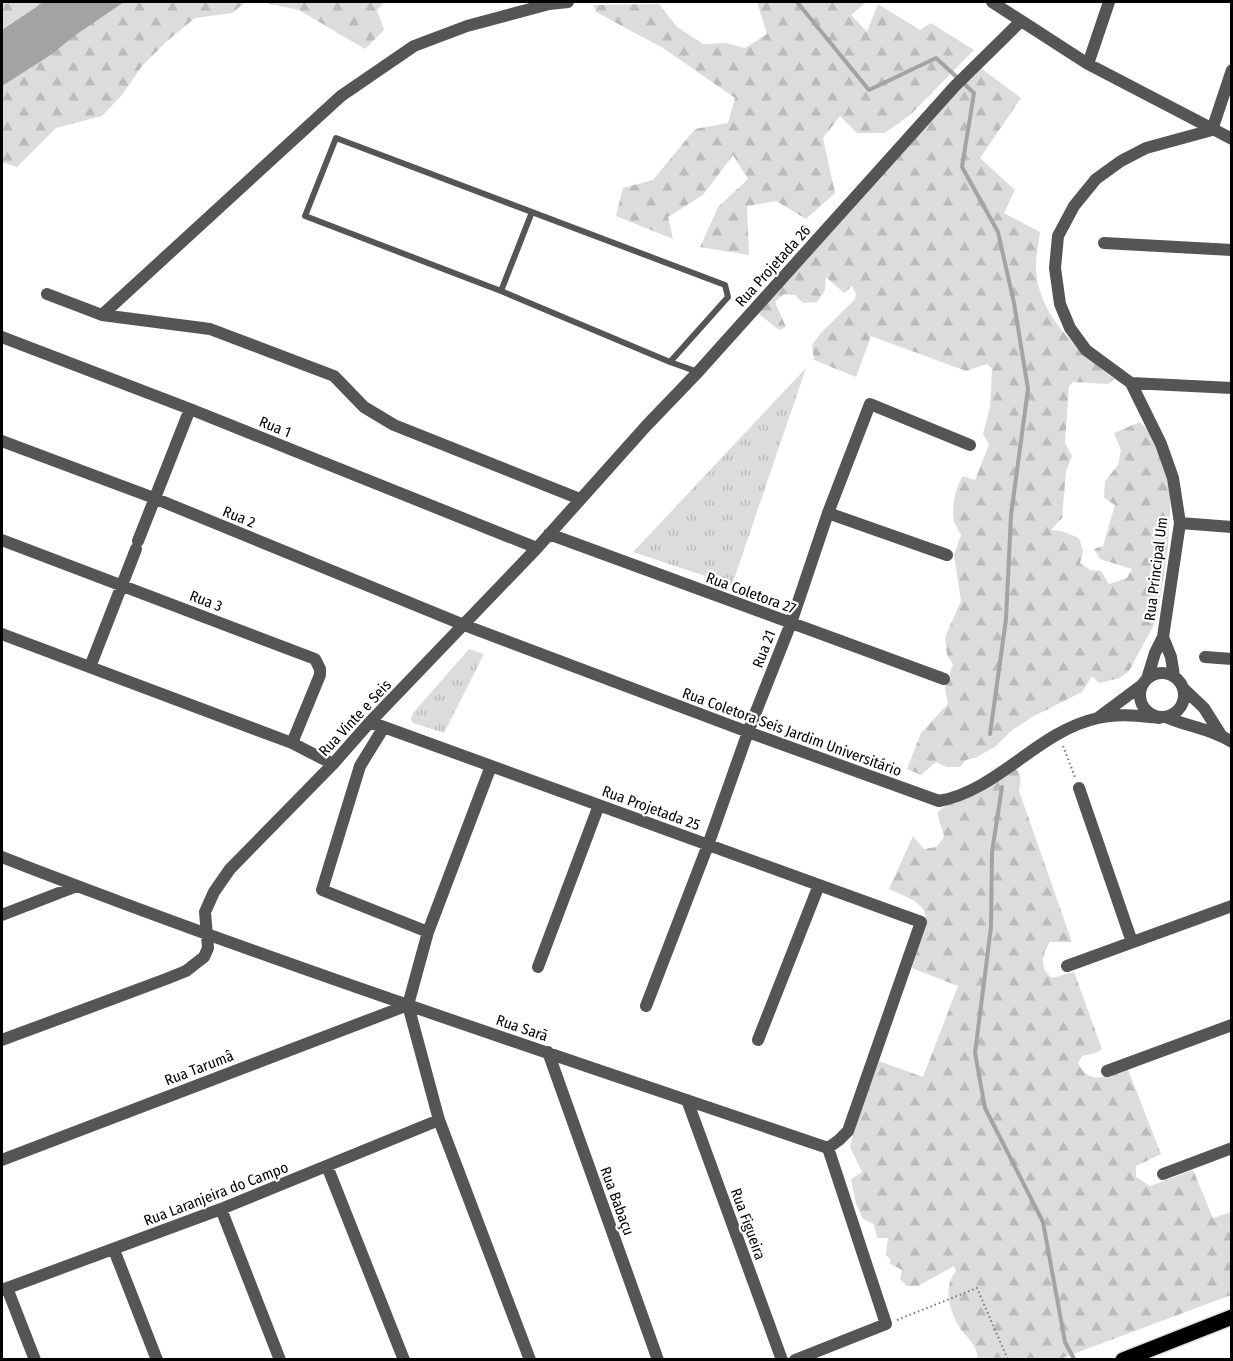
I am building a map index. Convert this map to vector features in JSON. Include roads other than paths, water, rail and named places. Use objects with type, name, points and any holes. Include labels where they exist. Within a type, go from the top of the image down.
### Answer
[{"type":"main road","points":[[1123,1359],[1232,1317]]},
{"type":"street","points":[[102,315],[341,96],[414,46],[467,26],[549,4],[568,2]]},
{"type":"street","points":[[992,2],[1088,64],[1232,139]]},
{"type":"street","points":[[1088,64],[1109,2]]},
{"type":"street","name":"Rua Projetada 26","points":[[549,534],[966,74],[1021,21]]},
{"type":"street","points":[[1212,130],[1232,70]]},
{"type":"street","name":"Rua Principal Um","points":[[1144,682],[1163,638],[1179,523],[1173,478],[1161,444],[1131,383],[1086,350],[1070,328],[1060,304],[1055,268],[1058,236],[1074,206],[1096,179],[1120,161],[1146,148],[1212,130]]},
{"type":"street","points":[[1104,243],[1232,250]]},
{"type":"street","points":[[47,294],[102,315],[210,329],[334,375],[364,407],[394,425],[580,499]]},
{"type":"street","name":"Rua 1","points":[[2,337],[190,409],[537,548]]},
{"type":"street","points":[[1131,383],[1232,388]]},
{"type":"street","name":"Rua 21","points":[[646,1006],[708,845],[828,513],[870,404],[970,445]]},
{"type":"street","points":[[90,667],[190,409]]},
{"type":"street","name":"Rua 2","points":[[2,441],[154,498],[465,625]]},
{"type":"street","points":[[828,513],[947,555]]},
{"type":"street","points":[[1179,523],[1232,527]]},
{"type":"street","name":"Rua Vinte e Seis","points":[[2,1040],[186,970],[204,957],[208,948],[205,912],[220,882],[230,869],[333,764],[549,534]]},
{"type":"street","name":"Rua Coletora 27","points":[[549,534],[944,679]]},
{"type":"street","name":"Rua 3","points":[[2,540],[315,659],[320,675],[292,743]]},
{"type":"street","name":"Rua Coletora Seis Jardim Universitário","points":[[465,625],[939,801],[976,789],[1058,734],[1099,717]]},
{"type":"street","points":[[2,634],[292,743],[333,764]]},
{"type":"street","name":"Rua Principal Um","points":[[1163,638],[1171,657],[1174,676]]},
{"type":"street","points":[[1205,657],[1232,659]]},
{"type":"street","points":[[1099,717],[1144,682],[1160,673],[1174,676],[1204,708],[1226,739]]},
{"type":"street","points":[[1144,682],[1140,699],[1142,705],[1152,716],[1162,717],[1226,739]]},
{"type":"street","points":[[1099,717],[1173,715],[1183,703],[1184,688]]},
{"type":"street","name":"Rua Projetada 25","points":[[370,722],[921,922],[848,1131],[828,1148]]},
{"type":"street","points":[[384,727],[360,766],[322,890],[428,932]]},
{"type":"street","points":[[491,766],[428,932],[408,1005],[439,1120],[530,1359]]},
{"type":"street","points":[[1079,788],[1132,942]]},
{"type":"street","points":[[538,967],[599,805]]},
{"type":"street","name":"Rua Sarã","points":[[2,856],[76,886],[408,1005],[828,1148]]},
{"type":"street","points":[[758,1040],[819,885]]},
{"type":"street","points":[[2,915],[76,886]]},
{"type":"street","points":[[1067,966],[1232,906]]},
{"type":"street","name":"Rua Tarumâ","points":[[2,1160],[408,1005]]},
{"type":"street","points":[[1107,1071],[1232,1025]]},
{"type":"street","name":"Rua Babaçu","points":[[548,1052],[658,1359]]},
{"type":"street","name":"Rua Figueira","points":[[687,1100],[782,1359]]},
{"type":"street","name":"Rua Laranjeira do Campo","points":[[4,1289],[221,1209],[439,1120]]},
{"type":"street","points":[[795,1359],[886,1324],[828,1148]]},
{"type":"street","points":[[1163,1174],[1232,1148]]},
{"type":"street","points":[[327,1166],[404,1359]]},
{"type":"street","points":[[221,1209],[280,1359]]},
{"type":"street","points":[[114,1250],[157,1359]]},
{"type":"street","points":[[4,1289],[35,1359]]},
{"type":"lane","points":[[670,362],[728,297],[725,285],[336,138],[305,216],[501,291],[670,362],[698,372]]},
{"type":"lane","points":[[501,291],[532,212]]},
{"type":"waterway","points":[[797,2],[869,90],[936,58],[974,93],[962,167],[998,232],[1014,303],[1028,389],[1011,515],[1006,619],[990,734]]},
{"type":"waterway","points":[[1002,787],[992,852],[991,927],[975,1053],[985,1108],[1043,1222],[1065,1342],[1074,1359]]}]
